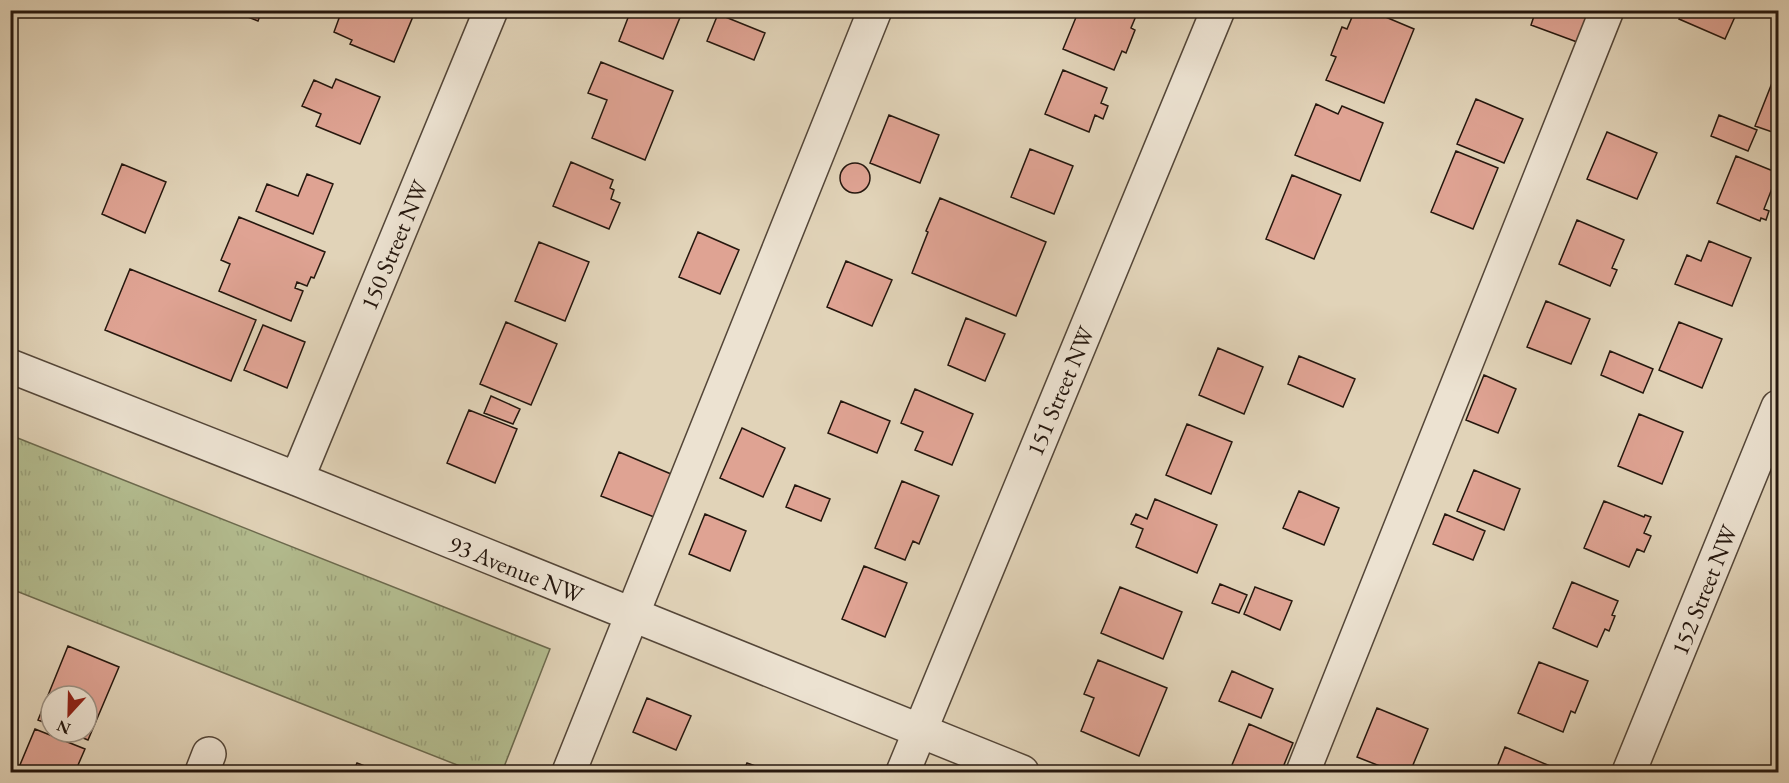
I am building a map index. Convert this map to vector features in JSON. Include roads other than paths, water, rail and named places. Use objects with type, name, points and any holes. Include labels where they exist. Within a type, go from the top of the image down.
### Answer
[{"type":"street","name":"150 Street NW","points":[[297,479],[491,10]]},
{"type":"street","points":[[569,772],[875,10]]},
{"type":"street","name":"151 Street NW","points":[[903,772],[1218,10]]},
{"type":"street","points":[[1303,772],[1607,10]]},
{"type":"street","name":"93 Avenue NW","points":[[10,366],[297,479],[1022,772]]},
{"type":"street","name":"152 Street NW","points":[[1629,772],[1779,407]]}]
